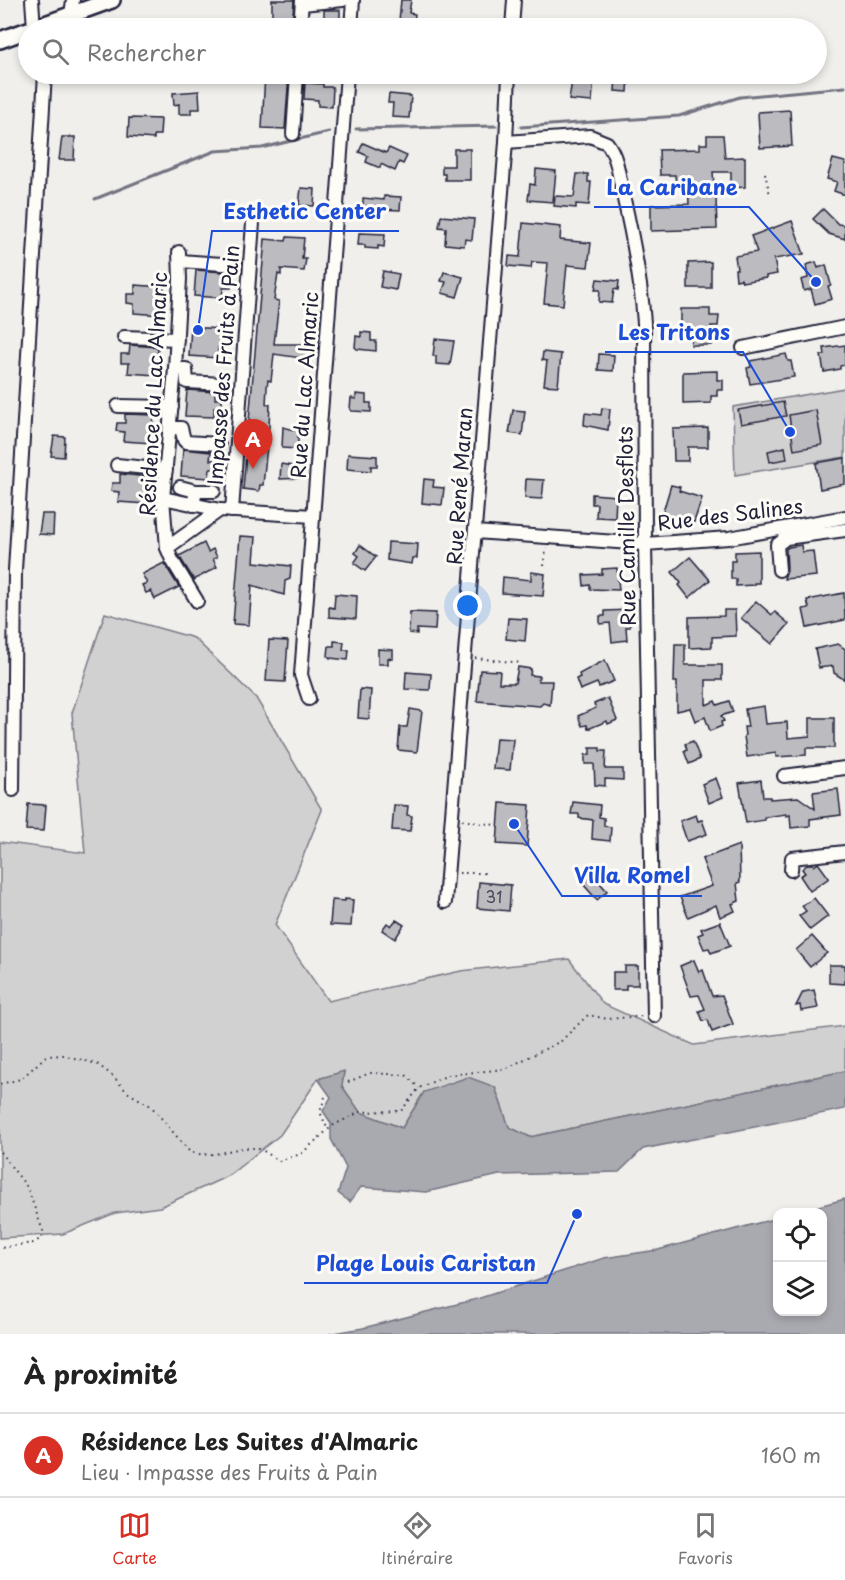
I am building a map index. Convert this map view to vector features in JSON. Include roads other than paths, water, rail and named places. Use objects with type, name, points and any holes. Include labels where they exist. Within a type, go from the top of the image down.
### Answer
[{"type":"main road","points":[[55,18],[72,8],[112,0]]},
{"type":"main road","points":[[0,40],[18,34]]},
{"type":"street","points":[[32,0],[37,18]]},
{"type":"street","points":[[301,18],[302,2],[343,0]]},
{"type":"street","points":[[352,18],[353,0]]},
{"type":"street","points":[[513,18],[514,0]]},
{"type":"street","points":[[13,790],[15,570],[44,84]]},
{"type":"street","points":[[293,134],[296,84]]},
{"type":"street","name":"Rue du Lac Almaric","points":[[309,699],[301,675],[346,84]]},
{"type":"street","name":"Rue René Maran","points":[[445,902],[506,142],[509,84]]},
{"type":"street","name":"Rue Camille Desflots","points":[[506,142],[590,136],[606,143],[613,154],[632,236],[642,295],[654,1016]]},
{"type":"street","name":"Impasse des Fruits à Pain","points":[[226,510],[254,223]]},
{"type":"street","name":"Résidence du Lac Almaric","points":[[197,602],[167,548],[164,498],[177,339],[179,256],[236,265]]},
{"type":"street","points":[[743,348],[845,327]]},
{"type":"street","points":[[124,337],[177,339]]},
{"type":"street","points":[[175,369],[186,369],[187,382],[223,384]]},
{"type":"street","points":[[118,405],[172,407]]},
{"type":"street","points":[[170,428],[181,428],[186,442],[219,444]]},
{"type":"street","points":[[117,465],[166,470]]},
{"type":"street","points":[[180,487],[196,491],[214,491]]},
{"type":"street","points":[[194,505],[196,491]]},
{"type":"street","points":[[164,498],[226,510],[313,516]]},
{"type":"street","points":[[167,548],[226,510]]},
{"type":"street","name":"Rue des Salines","points":[[475,532],[645,544],[729,538],[845,517]]},
{"type":"street","points":[[779,570],[777,545],[786,538],[845,530]]},
{"type":"street","points":[[784,776],[845,768]]},
{"type":"street","points":[[791,870],[792,858],[845,852]]},
{"type":"waterway","points":[[521,127],[679,116],[740,97],[845,87]]},
{"type":"waterway","points":[[356,129],[496,126]]},
{"type":"waterway","points":[[95,199],[215,151],[262,148],[329,132]]},
{"type":"place","name":"La Caribane","points":[[816,282]]},
{"type":"place","name":"Esthetic Center","points":[[198,330]]},
{"type":"place","name":"Les Tritons","points":[[790,432]]},
{"type":"place","name":"Résidence Les Suites d'Almaric","points":[[253,469]]},
{"type":"place","name":"Villa Romel","points":[[514,824]]},
{"type":"place","name":"Plage Louis Caristan","points":[[577,1214]]}]
